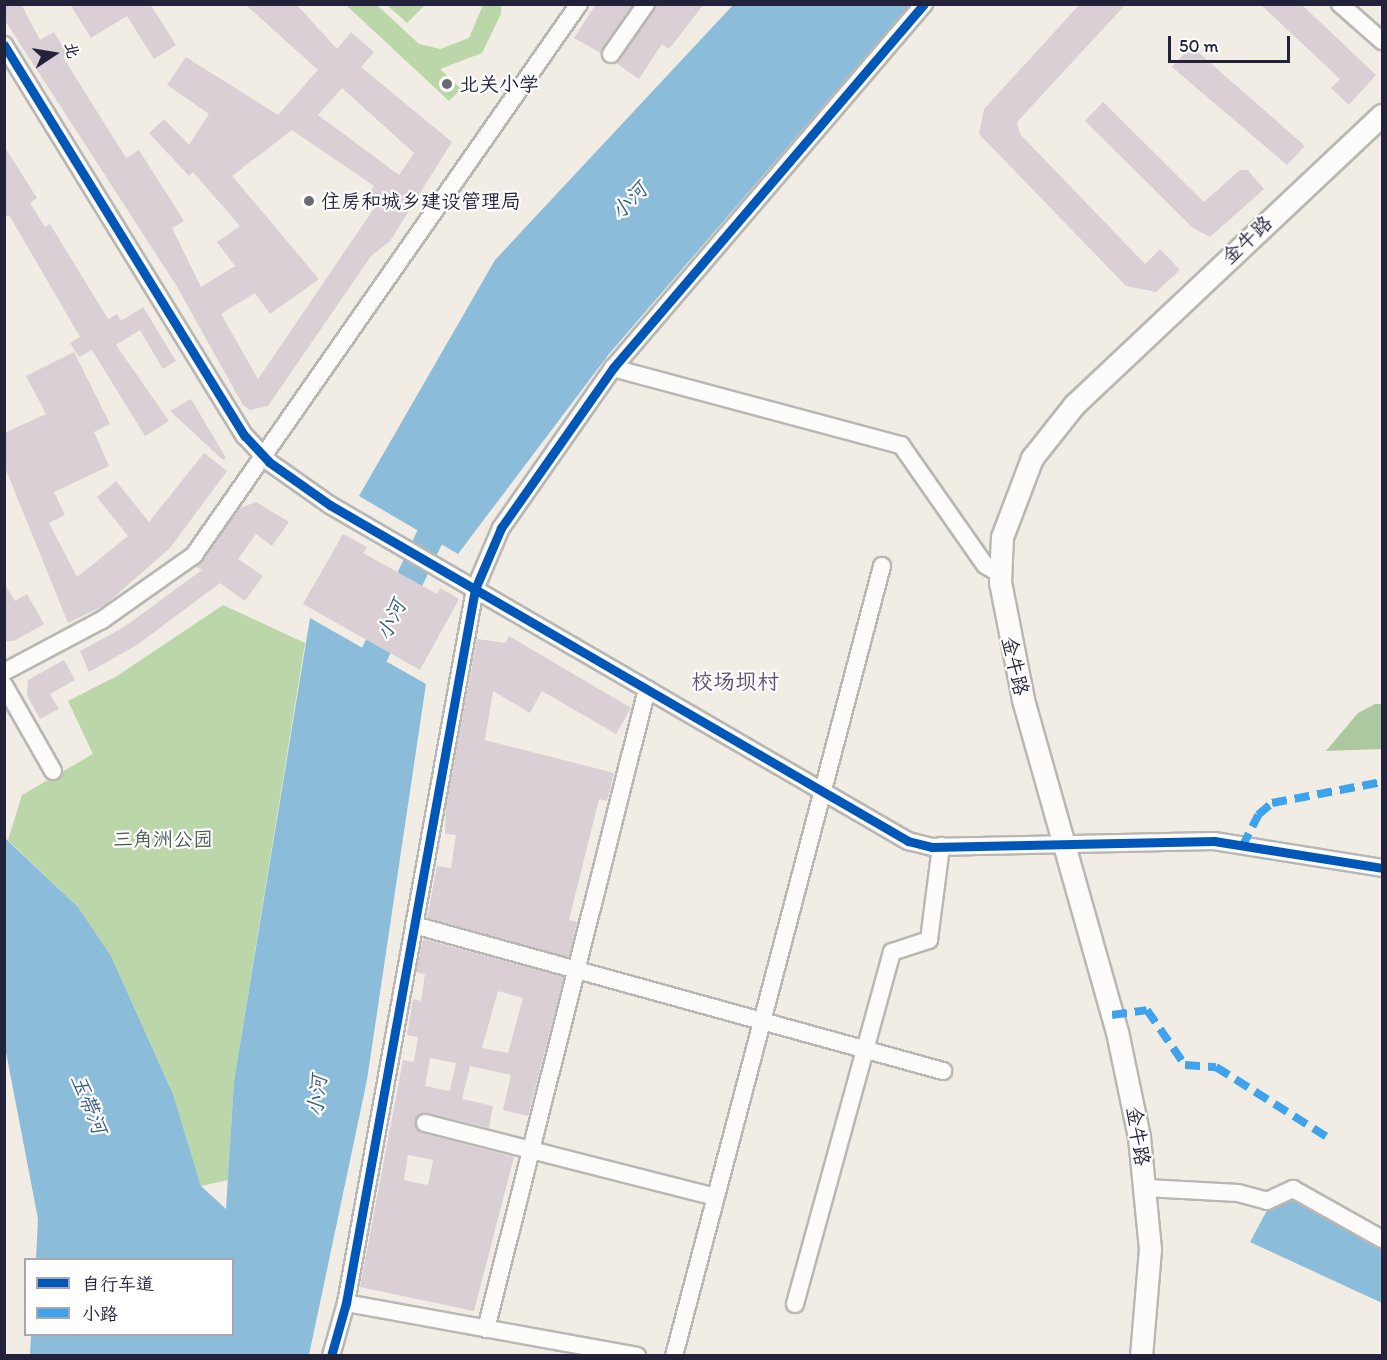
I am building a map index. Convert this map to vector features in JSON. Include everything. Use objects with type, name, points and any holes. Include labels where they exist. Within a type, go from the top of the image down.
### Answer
[{"type":"main road","name":"金牛路","points":[[1141,1356],[1150,1269],[1146,1188],[1117,1032],[1062,846],[1023,699],[999,573],[1013,498],[1050,433],[1146,333],[1383,115]]},
{"type":"street","points":[[4,672],[102,620],[178,569],[194,555],[579,4]]},
{"type":"street","points":[[611,54],[646,4]]},
{"type":"street","points":[[331,1356],[346,1304],[414,926],[470,586],[501,528],[613,368],[924,4]]},
{"type":"street","points":[[1340,4],[1383,41]]},
{"type":"street","points":[[4,45],[239,427],[263,456],[330,505],[647,689],[887,833],[941,846],[1062,846],[1214,841],[1383,868]]},
{"type":"street","points":[[613,368],[901,445],[985,565],[999,573]]},
{"type":"street","points":[[674,1356],[820,792],[882,566]]},
{"type":"street","points":[[4,685],[53,771]]},
{"type":"street","points":[[486,1329],[529,1149],[647,689]]},
{"type":"street","points":[[795,1304],[892,952],[929,940],[941,846]]},
{"type":"street","points":[[414,926],[943,1071]]},
{"type":"street","points":[[425,1123],[715,1197]]},
{"type":"street","points":[[1146,1188],[1238,1194],[1267,1201],[1293,1189],[1383,1239]]},
{"type":"street","points":[[346,1304],[637,1356]]},
{"type":"green space","points":[[346,5],[377,5],[419,44],[440,49],[469,38],[483,5],[501,5],[501,14],[482,53],[440,69],[461,89],[449,101]]},
{"type":"green space","points":[[387,5],[425,5],[407,23]]},
{"type":"green space","name":"三角洲公园","points":[[223,605],[305,643],[234,1081],[228,1180],[201,1186],[173,1094],[111,956],[78,907],[8,840],[22,795],[93,754],[68,701],[117,676]]},
{"type":"green space","points":[[1375,704],[1382,704],[1382,749],[1326,751],[1358,713]]},
{"type":"water","points":[[734,4],[910,5],[609,354],[458,554],[359,496],[495,260]]},
{"type":"water","name":"玉带河","points":[[310,618],[426,684],[367,1080],[309,1355],[30,1355],[31,1336],[234,1336],[234,1258],[36,1258],[38,1219],[5,1047],[5,838],[78,907],[111,956],[173,1094],[201,1186],[226,1209],[234,1081]]},
{"type":"water","points":[[1286,1195],[1382,1247],[1382,1303],[1250,1242],[1272,1201]]},
{"type":"building","points":[[4,4],[21,4],[40,40],[54,32],[67,54],[63,57],[126,158],[139,150],[184,221],[172,228],[201,287],[235,266],[217,242],[240,226],[193,172],[189,176],[149,133],[164,119],[189,145],[209,114],[167,85],[186,57],[278,115],[318,70],[245,4],[296,4],[337,49],[351,32],[374,52],[361,67],[452,142],[390,241],[371,256],[268,406],[250,410],[243,405],[176,285],[4,19]],"holes":[[[342,88],[414,153],[399,175],[318,115]],[[292,130],[374,186],[367,197],[377,204],[258,379],[221,314],[255,293],[270,314],[319,279],[232,176]]]},
{"type":"building","points":[[70,4],[150,4],[176,45],[154,59],[127,16],[91,38]]},
{"type":"building","points":[[596,4],[633,4],[601,53],[574,38]]},
{"type":"building","points":[[656,4],[704,4],[669,49],[662,44],[639,79],[616,63]]},
{"type":"building","points":[[1080,4],[1126,4],[1017,122],[1020,134],[1145,264],[1160,249],[1180,270],[1156,292],[1126,286],[979,134],[984,109]]},
{"type":"building","points":[[1260,4],[1301,4],[1376,75],[1349,105],[1331,88],[1340,79]]},
{"type":"building","points":[[1191,46],[1305,146],[1287,165],[1172,67]]},
{"type":"building","points":[[1103,102],[1204,202],[1240,170],[1248,170],[1264,189],[1210,237],[1193,228],[1085,121]]},
{"type":"building","points":[[4,146],[37,198],[30,203],[45,227],[50,224],[108,319],[117,314],[121,321],[143,307],[176,361],[163,369],[140,330],[116,345],[169,421],[145,436],[92,350],[79,357],[70,343],[80,337],[9,215],[4,218]]},
{"type":"building","points":[[74,352],[110,424],[94,432],[109,466],[54,492],[65,515],[49,523],[77,577],[128,536],[97,497],[116,481],[149,522],[204,453],[227,471],[170,548],[105,605],[68,623],[4,465],[4,433],[46,414],[26,376]]},
{"type":"building","points":[[191,399],[226,458],[223,460],[170,411]]},
{"type":"building","points":[[256,502],[289,522],[272,546],[256,534],[238,559],[263,576],[245,601],[220,583],[137,645],[89,672],[80,651],[124,627],[202,570],[197,567],[240,508]]},
{"type":"building","points":[[343,534],[367,547],[363,553],[437,594],[440,588],[459,599],[420,670],[303,604]]},
{"type":"building","points":[[4,583],[15,601],[27,594],[44,624],[14,641],[4,641]]},
{"type":"building","points":[[509,636],[631,708],[616,734],[542,691],[530,713],[493,691],[485,740],[614,773],[607,801],[599,799],[569,920],[577,922],[569,957],[427,918],[437,866],[451,868],[456,835],[445,834],[446,807],[477,639],[505,643]]},
{"type":"building","points":[[64,660],[75,680],[50,694],[59,709],[40,719],[27,695],[28,680]]},
{"type":"building","points":[[423,939],[564,977],[528,1116],[503,1110],[511,1075],[470,1066],[462,1099],[493,1106],[489,1128],[428,1113],[415,1120],[422,1133],[514,1157],[474,1311],[360,1287],[403,1060],[414,1062],[418,1037],[407,1035],[413,999],[421,1001],[425,974],[416,972]],"holes":[[[498,991],[523,998],[508,1053],[482,1048]],[[430,1058],[456,1063],[450,1091],[425,1086]],[[408,1155],[433,1160],[428,1185],[404,1180]]]},
{"type":"waterway","name":"小河","points":[[358,689],[446,503]]},
{"type":"marked path","points":[[1242,847],[1258,815],[1272,803],[1382,782]]},
{"type":"marked path","points":[[1112,1015],[1147,1010],[1185,1065],[1216,1067],[1327,1137]]},
{"type":"cycle path","points":[[331,1356],[346,1303],[475,589],[501,528],[613,368],[924,4]]},
{"type":"cycle path","points":[[4,45],[245,436],[269,462],[330,505],[908,841],[932,847],[1214,841],[1382,868]]},
{"type":"place","name":"北关小学","points":[[447,84]]},
{"type":"place","name":"住房和城乡建设管理局","points":[[309,201]]},
{"type":"district","name":"校场坝村","points":[[735,682]]}]
